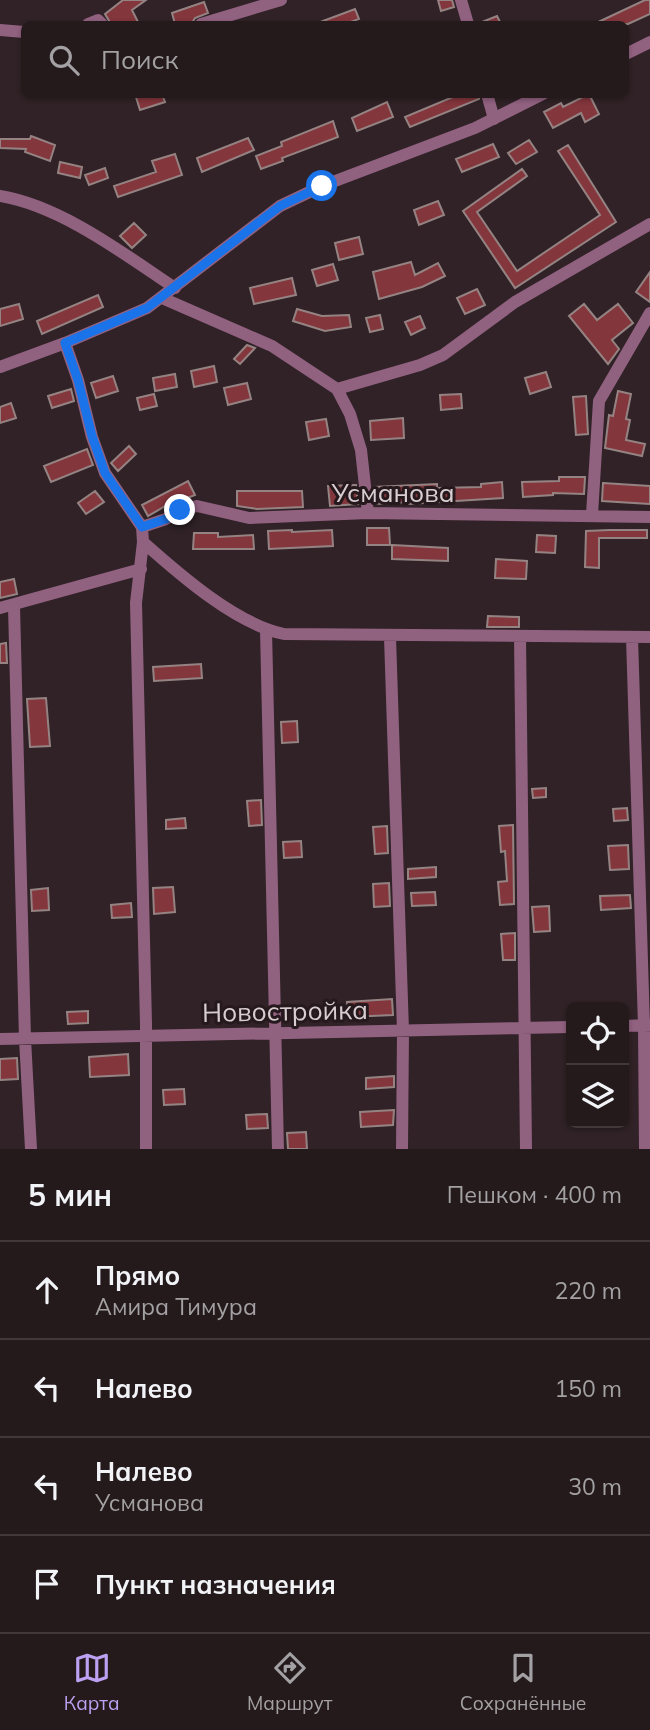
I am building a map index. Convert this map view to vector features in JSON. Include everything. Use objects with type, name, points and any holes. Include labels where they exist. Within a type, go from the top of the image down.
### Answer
[{"type":"street","points":[[211,21],[281,0]]},
{"type":"street","points":[[461,0],[467,21]]},
{"type":"street","points":[[0,30],[21,32]]},
{"type":"street","points":[[629,52],[650,42]]},
{"type":"street","points":[[488,98],[494,118]]},
{"type":"street","points":[[0,366],[131,316],[162,298],[280,206],[322,186],[475,128],[535,98]]},
{"type":"street","points":[[0,196],[19,199],[90,232],[174,288]]},
{"type":"street","points":[[337,389],[420,365],[443,355],[515,302],[650,224]]},
{"type":"street","points":[[162,298],[272,346],[337,389],[350,414],[361,450],[368,513]]},
{"type":"street","points":[[592,515],[598,401],[650,313]]},
{"type":"street","points":[[65,343],[105,473],[142,527],[141,569],[136,603],[146,1149]]},
{"type":"street","name":"Усманова","points":[[142,527],[166,519],[180,510],[197,506],[248,518],[368,513],[650,517]]},
{"type":"street","points":[[143,542],[195,587],[266,630],[284,635],[650,637]]},
{"type":"street","points":[[0,608],[141,569]]},
{"type":"street","points":[[14,606],[25,1039],[31,1149]]},
{"type":"street","points":[[266,630],[278,1149]]},
{"type":"street","points":[[520,636],[526,1149]]},
{"type":"street","points":[[390,637],[404,1031],[402,1149]]},
{"type":"street","points":[[632,637],[647,1026],[645,1149]]},
{"type":"street","points":[[629,1026],[647,1026]]},
{"type":"street","name":"Новостройка","points":[[0,1039],[566,1027]]},
{"type":"building","points":[[123,0],[146,0],[132,10],[138,21],[109,21],[105,14]]},
{"type":"building","points":[[438,0],[452,0],[454,7],[441,11]]},
{"type":"building","points":[[650,0],[650,14],[629,24],[629,21],[600,21]]},
{"type":"building","points":[[204,2],[208,13],[193,21],[174,21],[172,13]]},
{"type":"building","points":[[355,9],[359,19],[353,21],[323,21]]},
{"type":"building","points":[[497,16],[500,21],[484,21]]},
{"type":"building","points":[[136,98],[164,98],[165,102],[140,110]]},
{"type":"building","points":[[450,98],[479,98],[410,127],[405,117]]},
{"type":"building","points":[[581,98],[591,98],[599,114],[585,122],[581,113],[553,128],[544,112],[561,103],[563,107]]},
{"type":"building","points":[[387,102],[393,117],[357,131],[352,118]]},
{"type":"building","points":[[333,121],[338,137],[261,169],[256,156],[282,146],[281,142]]},
{"type":"building","points":[[31,136],[55,145],[50,161],[25,152],[26,149],[0,148],[0,139],[30,139]]},
{"type":"building","points":[[248,138],[254,150],[202,172],[197,158]]},
{"type":"building","points":[[529,140],[537,152],[516,164],[508,153]]},
{"type":"building","points":[[493,144],[499,157],[462,172],[456,159]]},
{"type":"building","points":[[568,145],[616,222],[515,288],[463,211],[522,169],[527,176],[477,212],[517,271],[600,215],[558,151]]},
{"type":"building","points":[[175,154],[182,175],[118,197],[114,186],[156,172],[152,161]]},
{"type":"building","points":[[60,162],[82,167],[80,178],[58,173]]},
{"type":"building","points":[[105,168],[108,178],[89,185],[85,175]]},
{"type":"building","points":[[438,201],[444,215],[419,225],[414,210]]},
{"type":"building","points":[[134,223],[146,235],[132,248],[120,236]]},
{"type":"building","points":[[359,237],[363,254],[339,260],[335,243]]},
{"type":"building","points":[[411,262],[415,275],[438,263],[445,276],[422,287],[379,299],[373,272]]},
{"type":"building","points":[[333,264],[338,280],[317,286],[312,270]]},
{"type":"building","points":[[650,272],[650,302],[636,292]]},
{"type":"building","points":[[292,278],[296,295],[254,304],[250,288]]},
{"type":"building","points":[[477,289],[485,305],[465,314],[457,298]]},
{"type":"building","points":[[98,295],[103,307],[42,334],[37,321]]},
{"type":"building","points":[[19,304],[23,319],[0,326],[0,309]]},
{"type":"building","points":[[584,304],[597,320],[618,304],[633,323],[612,340],[619,349],[608,364],[569,316]]},
{"type":"building","points":[[297,309],[322,316],[349,315],[351,327],[325,331],[293,321]]},
{"type":"building","points":[[380,315],[383,329],[370,332],[366,318]]},
{"type":"building","points":[[420,316],[425,328],[411,335],[405,322]]},
{"type":"building","points":[[247,345],[255,348],[240,364],[234,359]]},
{"type":"building","points":[[214,366],[217,382],[194,387],[191,371]]},
{"type":"building","points":[[546,372],[551,387],[530,394],[525,378]]},
{"type":"building","points":[[175,374],[177,387],[155,391],[153,378]]},
{"type":"building","points":[[113,376],[118,391],[96,398],[91,383]]},
{"type":"building","points":[[247,383],[251,399],[228,405],[224,388]]},
{"type":"building","points":[[71,389],[74,401],[52,408],[48,396]]},
{"type":"building","points":[[618,391],[631,394],[626,419],[630,420],[626,440],[645,444],[642,456],[605,448],[609,415],[613,416]]},
{"type":"building","points":[[154,394],[157,406],[140,410],[137,398]]},
{"type":"building","points":[[461,394],[462,408],[441,410],[440,395]]},
{"type":"building","points":[[586,396],[588,434],[576,435],[573,397]]},
{"type":"building","points":[[11,403],[16,418],[0,423],[0,407]]},
{"type":"building","points":[[403,418],[404,438],[371,440],[370,421]]},
{"type":"building","points":[[326,419],[329,436],[309,440],[306,422]]},
{"type":"building","points":[[129,446],[136,454],[118,471],[111,463]]},
{"type":"building","points":[[87,449],[93,465],[51,482],[44,466]]},
{"type":"building","points":[[559,477],[585,477],[584,494],[553,493],[523,497],[522,482],[559,481]]},
{"type":"building","points":[[188,481],[195,495],[175,503],[174,501],[148,516],[142,505]]},
{"type":"building","points":[[502,482],[503,498],[409,504],[376,504],[374,487],[437,484],[437,488],[481,487],[481,484]]},
{"type":"building","points":[[603,483],[650,486],[650,504],[602,501]]},
{"type":"building","points":[[356,485],[358,504],[330,506],[328,486]]},
{"type":"building","points":[[95,491],[104,502],[86,514],[78,503]]},
{"type":"building","points":[[237,491],[302,491],[303,507],[257,509],[237,506]]},
{"type":"building","points":[[367,528],[389,528],[390,545],[367,545]]},
{"type":"building","points":[[332,530],[333,546],[269,549],[268,531]]},
{"type":"building","points":[[647,530],[647,538],[599,538],[599,568],[585,567],[586,531]]},
{"type":"building","points":[[194,533],[218,533],[218,537],[253,535],[254,549],[193,549]]},
{"type":"building","points":[[537,535],[556,536],[555,553],[536,552]]},
{"type":"building","points":[[392,545],[448,548],[448,561],[392,559]]},
{"type":"building","points":[[496,559],[527,561],[526,579],[495,578]]},
{"type":"building","points":[[14,579],[17,594],[0,598],[0,582]]},
{"type":"building","points":[[488,616],[519,617],[519,627],[487,627]]},
{"type":"building","points":[[6,643],[7,663],[0,663],[0,644]]},
{"type":"building","points":[[201,664],[202,678],[154,681],[153,667]]},
{"type":"building","points":[[46,698],[50,746],[30,747],[27,699]]},
{"type":"building","points":[[297,721],[298,742],[282,743],[281,722]]},
{"type":"building","points":[[546,788],[546,797],[533,798],[532,789]]},
{"type":"building","points":[[261,800],[262,825],[249,826],[247,801]]},
{"type":"building","points":[[627,808],[628,820],[614,821],[613,809]]},
{"type":"building","points":[[185,818],[186,828],[166,829],[166,820]]},
{"type":"building","points":[[513,825],[514,904],[500,905],[498,882],[507,881],[505,851],[501,852],[499,826]]},
{"type":"building","points":[[387,826],[388,853],[375,854],[373,827]]},
{"type":"building","points":[[301,841],[302,857],[284,858],[283,842]]},
{"type":"building","points":[[628,845],[629,869],[610,870],[608,846]]},
{"type":"building","points":[[436,867],[436,877],[408,879],[408,869]]},
{"type":"building","points":[[389,883],[390,906],[374,907],[373,884]]},
{"type":"building","points":[[173,887],[175,912],[154,914],[153,888]]},
{"type":"building","points":[[48,888],[49,910],[32,911],[31,890]]},
{"type":"building","points":[[435,892],[436,905],[412,906],[411,893]]},
{"type":"building","points":[[630,895],[631,908],[601,910],[600,896]]},
{"type":"building","points":[[131,903],[132,917],[112,918],[111,905]]},
{"type":"building","points":[[549,906],[550,931],[534,932],[532,907]]},
{"type":"building","points":[[515,933],[515,960],[503,960],[501,934]]},
{"type":"building","points":[[392,999],[393,1015],[348,1017],[347,1002]]},
{"type":"building","points":[[88,1011],[88,1023],[68,1024],[67,1012]]},
{"type":"building","points":[[128,1054],[129,1075],[90,1077],[89,1057]]},
{"type":"building","points":[[17,1058],[18,1079],[0,1080],[0,1059]]},
{"type":"building","points":[[394,1076],[394,1087],[366,1089],[366,1078]]},
{"type":"building","points":[[184,1089],[185,1104],[164,1105],[163,1090]]},
{"type":"building","points":[[394,1110],[393,1125],[361,1127],[360,1112]]},
{"type":"building","points":[[267,1114],[268,1128],[247,1129],[246,1115]]},
{"type":"building","points":[[306,1132],[307,1149],[288,1149],[287,1133]]},
{"type":"route","points":[[180,510],[166,519],[142,527],[105,473],[65,343],[147,308],[280,206],[322,186]]}]
